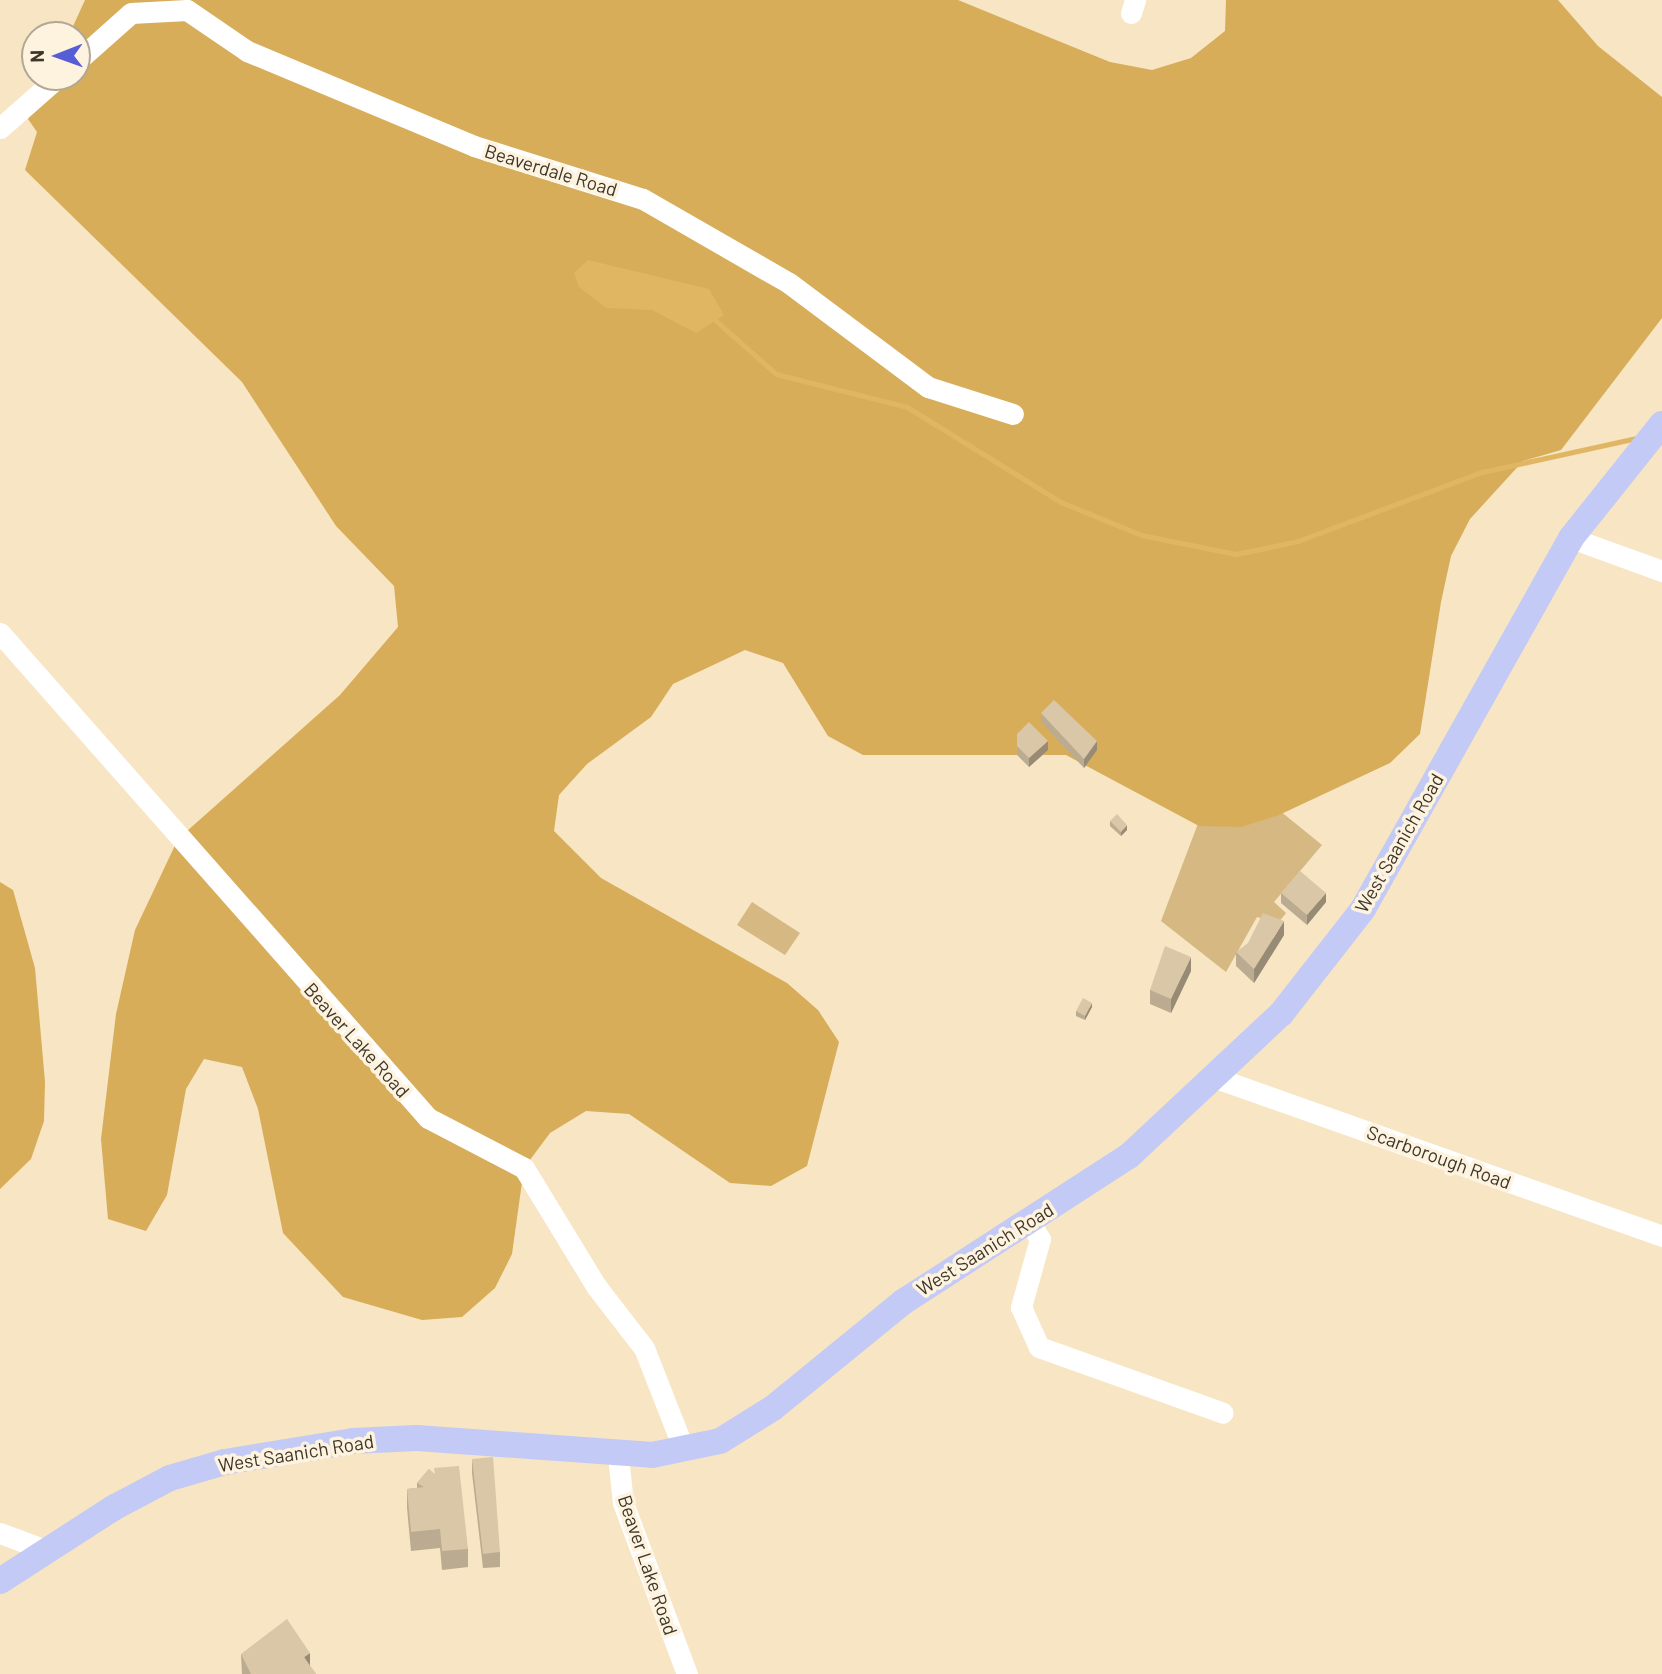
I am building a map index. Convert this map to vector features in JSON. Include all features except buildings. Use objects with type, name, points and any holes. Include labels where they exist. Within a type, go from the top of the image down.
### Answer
[{"type":"main road","name":"West Saanich Road","points":[[0,1581],[43,1549],[170,1478],[284,1451],[417,1438],[618,1455],[684,1450],[752,1423],[902,1302],[1129,1156],[1216,1078],[1322,968],[1363,909],[1571,538],[1662,424]]},
{"type":"street","name":"Beaverdale Road","points":[[91,49],[131,13],[187,10],[247,51],[474,146],[643,199],[789,283],[928,387],[1013,414]]},
{"type":"street","points":[[0,128],[42,91]]},
{"type":"street","points":[[1571,538],[1662,571]]},
{"type":"street","name":"Beaver Lake Road","points":[[0,633],[428,1118],[524,1168],[596,1286],[644,1348],[684,1450]]},
{"type":"street","name":"Scarborough Road","points":[[1216,1078],[1662,1237]]},
{"type":"street","points":[[1028,1221],[1040,1239],[1022,1296],[1032,1337],[1045,1351],[1223,1413]]},
{"type":"street","name":"Beaver Lake Road","points":[[618,1455],[622,1503],[687,1674]]},
{"type":"street","points":[[0,1533],[43,1549]]},
{"type":"shaded area","points":[[85,0],[958,0],[1110,62],[1152,70],[1191,58],[1225,31],[1226,0],[1558,0],[1598,46],[1662,97],[1662,318],[1561,450],[1523,461],[1470,519],[1451,556],[1420,734],[1390,763],[1279,815],[1241,827],[1199,826],[1066,755],[863,755],[828,736],[783,663],[745,650],[673,684],[651,717],[587,764],[559,795],[554,831],[601,878],[787,983],[818,1010],[839,1042],[807,1166],[771,1186],[730,1183],[629,1114],[586,1111],[550,1133],[524,1168],[512,1254],[495,1288],[462,1317],[422,1320],[343,1297],[283,1233],[258,1109],[242,1067],[204,1059],[186,1089],[167,1195],[146,1231],[108,1219],[101,1139],[116,1014],[135,930],[178,839],[340,695],[398,627],[394,586],[336,526],[242,382],[25,170],[37,132],[28,119],[42,91],[91,91],[91,21],[75,21]]},
{"type":"shaded area","points":[[588,260],[709,289],[724,315],[696,333],[652,310],[606,308],[579,287],[574,273]]},
{"type":"shaded area","points":[[1221,763],[1322,845],[1274,902],[1286,913],[1278,923],[1257,917],[1226,972],[1161,921]]},
{"type":"shaded area","points":[[0,882],[13,890],[35,968],[45,1082],[44,1121],[31,1159],[0,1189]]},
{"type":"shaded area","points":[[752,902],[800,933],[785,955],[737,925]]},
{"type":"waterway","points":[[715,320],[776,374],[907,407],[1061,502],[1141,535],[1236,554],[1298,541],[1482,472],[1641,437]]}]
